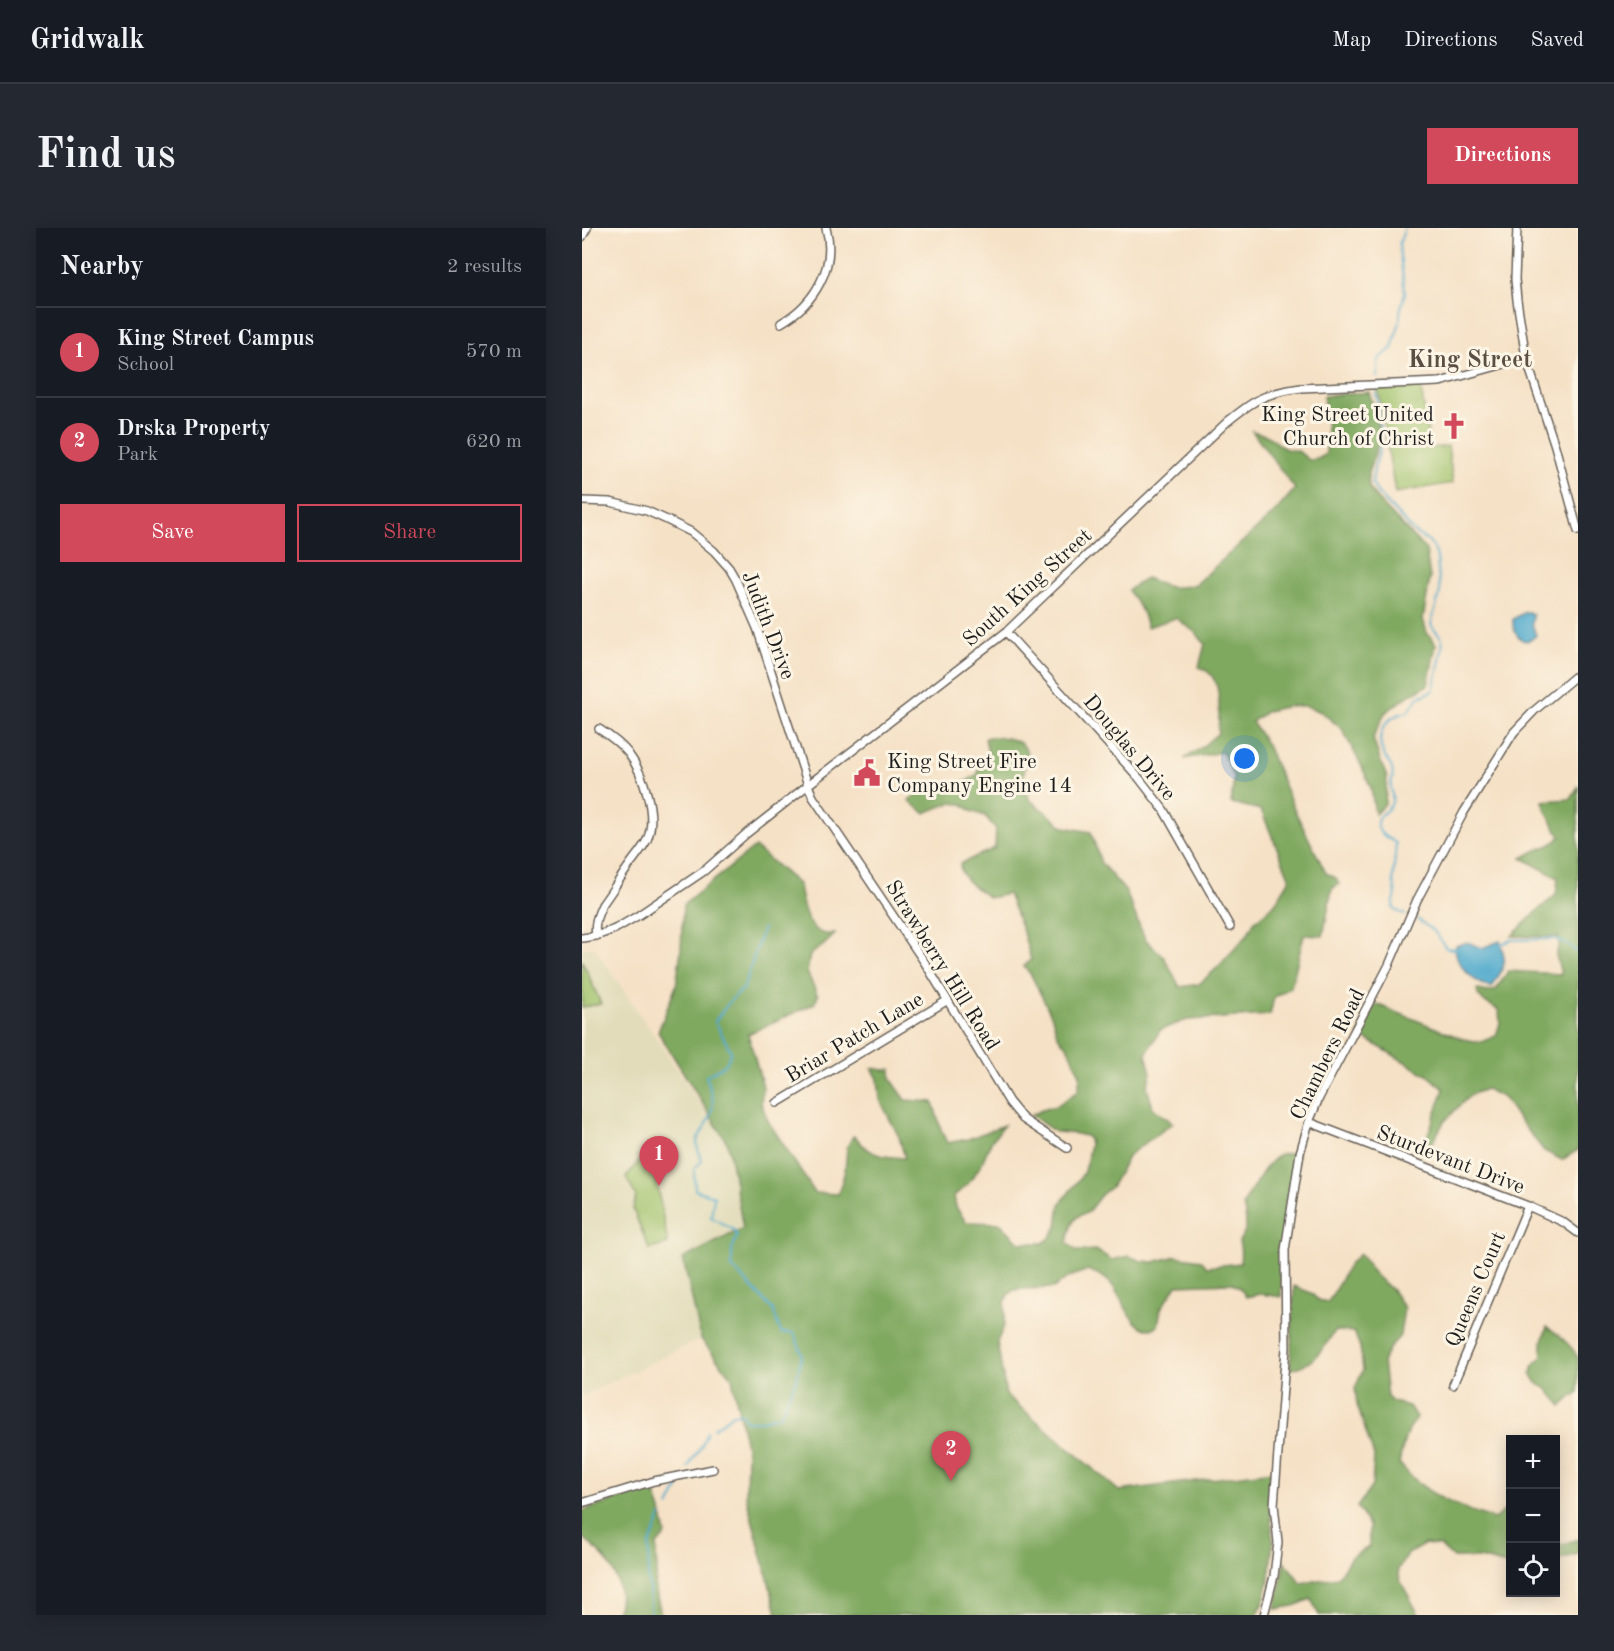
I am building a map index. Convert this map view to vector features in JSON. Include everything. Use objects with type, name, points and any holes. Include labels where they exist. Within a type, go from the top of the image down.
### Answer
[{"type":"street","points":[[582,237],[587,228]]},
{"type":"street","points":[[781,323],[793,316],[810,300],[822,280],[829,259],[829,240],[826,228]]},
{"type":"street","points":[[1517,228],[1516,300],[1526,358],[1555,446],[1578,531]]},
{"type":"street","name":"South King Street","points":[[582,939],[615,929],[704,871],[746,834],[1006,632],[1227,422],[1251,402],[1279,391],[1301,388],[1440,382],[1526,358]]},
{"type":"street","name":"Judith Drive","points":[[582,501],[610,502],[647,511],[667,520],[691,532],[714,551],[729,568],[757,628],[808,785]]},
{"type":"street","name":"Douglas Drive","points":[[1006,632],[1132,770],[1164,809],[1230,927]]},
{"type":"street","name":"Chambers Road","points":[[1264,1615],[1274,1575],[1278,1542],[1274,1505],[1286,1348],[1285,1250],[1300,1153],[1309,1122],[1319,1098],[1396,951],[1417,900],[1464,812],[1514,732],[1535,710],[1578,674]]},
{"type":"street","points":[[596,936],[594,927],[596,917],[646,841],[651,815],[640,775],[628,754],[617,741],[599,729]]},
{"type":"street","name":"Strawberry Hill Road","points":[[808,785],[813,797],[948,1000],[1009,1102],[1023,1119],[1067,1148]]},
{"type":"street","name":"Briar Patch Lane","points":[[777,1103],[948,1000]]},
{"type":"street","name":"Sturdevant Drive","points":[[1309,1122],[1528,1206],[1563,1222],[1578,1233]]},
{"type":"street","name":"Queens Court","points":[[1453,1385],[1528,1206]]},
{"type":"street","points":[[582,1503],[654,1481],[713,1469]]},
{"type":"shaded area","points":[[594,947],[728,1144],[743,1228],[683,1259],[701,1339],[582,1396],[582,949]]},
{"type":"green space","points":[[1421,387],[1430,448],[1448,446],[1453,483],[1395,493],[1378,389]]},
{"type":"green space","points":[[1369,392],[1377,419],[1379,442],[1368,473],[1369,487],[1377,499],[1426,550],[1430,578],[1423,619],[1427,633],[1436,644],[1428,685],[1385,713],[1373,738],[1387,777],[1385,804],[1375,814],[1371,788],[1342,729],[1321,712],[1306,706],[1289,706],[1267,711],[1252,722],[1267,745],[1295,811],[1326,873],[1336,878],[1339,884],[1332,889],[1323,936],[1304,935],[1291,987],[1274,997],[1270,1015],[1187,1020],[1160,1030],[1146,1054],[1151,1073],[1147,1087],[1153,1108],[1173,1123],[1130,1154],[1111,1187],[1101,1195],[1087,1213],[1074,1220],[1067,1243],[1077,1251],[1096,1250],[1112,1260],[1129,1256],[1141,1261],[1154,1262],[1176,1256],[1201,1260],[1207,1267],[1240,1263],[1239,1241],[1246,1219],[1243,1205],[1259,1177],[1275,1158],[1281,1154],[1298,1154],[1282,1256],[1281,1297],[1261,1294],[1246,1297],[1240,1288],[1232,1283],[1177,1285],[1161,1308],[1158,1326],[1149,1329],[1143,1328],[1132,1318],[1110,1282],[1088,1270],[1069,1277],[1053,1288],[1014,1290],[1008,1295],[1005,1303],[1004,1326],[997,1342],[1006,1395],[1119,1491],[1272,1471],[1270,1507],[1273,1542],[1269,1580],[1263,1604],[1257,1615],[772,1615],[777,1613],[746,1496],[747,1452],[732,1378],[701,1339],[683,1259],[743,1228],[728,1144],[658,1032],[676,986],[681,950],[683,905],[755,847],[799,885],[806,914],[813,927],[825,934],[835,934],[810,955],[807,972],[818,996],[814,1004],[748,1034],[763,1087],[761,1103],[768,1121],[815,1193],[838,1194],[845,1171],[847,1147],[853,1136],[876,1154],[905,1158],[899,1137],[880,1100],[878,1079],[872,1068],[891,1069],[891,1079],[906,1100],[933,1102],[947,1143],[968,1139],[1004,1125],[991,1142],[981,1165],[968,1184],[954,1196],[956,1207],[966,1222],[1000,1223],[1020,1243],[1043,1243],[1050,1238],[1057,1227],[1060,1204],[1083,1174],[1090,1144],[1086,1136],[1055,1132],[1031,1115],[1056,1106],[1078,1091],[1080,1075],[1067,1046],[1056,1031],[1052,1017],[1031,975],[1024,966],[1031,960],[1008,894],[989,898],[970,884],[961,870],[960,864],[995,848],[996,829],[985,816],[971,811],[962,804],[950,803],[925,813],[909,801],[923,789],[967,781],[978,774],[979,763],[988,754],[985,738],[1005,738],[1023,745],[1028,754],[1023,777],[1029,799],[1064,827],[1091,832],[1101,863],[1126,892],[1145,939],[1164,957],[1180,987],[1199,984],[1247,935],[1254,922],[1275,904],[1290,879],[1261,810],[1231,803],[1234,777],[1222,752],[1184,759],[1218,733],[1219,700],[1216,684],[1208,672],[1199,667],[1205,644],[1196,633],[1176,618],[1147,627],[1142,611],[1128,590],[1146,578],[1171,587],[1196,584],[1274,513],[1295,489],[1252,431],[1266,435],[1286,449],[1298,451],[1309,460],[1318,459],[1326,454],[1327,429],[1323,396]]},
{"type":"green space","points":[[1578,787],[1578,1150],[1562,1160],[1544,1151],[1504,1098],[1486,1089],[1470,1095],[1444,1122],[1426,1154],[1426,1140],[1444,1089],[1429,1076],[1359,1035],[1376,1004],[1463,1039],[1481,1042],[1496,1036],[1500,1023],[1499,1010],[1483,1001],[1477,989],[1486,992],[1496,990],[1508,971],[1561,974],[1556,955],[1559,945],[1558,937],[1512,936],[1556,895],[1558,878],[1522,858],[1553,843],[1560,836],[1543,801],[1571,799]]},
{"type":"green space","points":[[582,960],[601,1004],[582,1007]]},
{"type":"green space","points":[[640,1160],[656,1180],[668,1244],[649,1249],[633,1209],[636,1196],[626,1177]]},
{"type":"green space","points":[[1360,1254],[1377,1277],[1392,1290],[1404,1308],[1400,1336],[1390,1347],[1383,1361],[1387,1396],[1392,1402],[1409,1406],[1416,1417],[1405,1438],[1399,1463],[1419,1484],[1442,1499],[1494,1519],[1506,1509],[1506,1565],[1480,1558],[1453,1558],[1440,1546],[1425,1544],[1408,1554],[1398,1569],[1400,1580],[1419,1615],[1319,1615],[1311,1599],[1294,1606],[1275,1609],[1285,1562],[1301,1583],[1338,1577],[1351,1557],[1369,1547],[1369,1525],[1357,1507],[1372,1486],[1374,1456],[1357,1405],[1355,1388],[1363,1370],[1360,1347],[1354,1332],[1335,1331],[1316,1357],[1290,1371],[1294,1286],[1311,1293],[1318,1300],[1328,1302],[1350,1263]]},
{"type":"green space","points":[[1547,1327],[1569,1345],[1578,1358],[1578,1394],[1572,1396],[1562,1406],[1547,1389],[1537,1383],[1531,1374],[1534,1364],[1541,1357],[1542,1342]]},
{"type":"green space","points":[[653,1488],[666,1534],[657,1545],[656,1557],[655,1586],[661,1615],[614,1615],[620,1596],[617,1583],[606,1560],[582,1536],[582,1511]]},
{"type":"green space","points":[[1578,1539],[1578,1554],[1560,1559],[1560,1545]]},
{"type":"water","points":[[1525,612],[1533,615],[1532,625],[1536,635],[1527,641],[1519,638],[1513,624],[1513,619]]},
{"type":"water","points":[[1500,941],[1504,954],[1503,967],[1492,987],[1486,986],[1473,978],[1461,966],[1456,946],[1468,943],[1482,948]]},
{"type":"waterway","points":[[1377,377],[1379,359],[1392,348],[1400,321],[1405,292],[1399,244],[1405,228]]},
{"type":"waterway","points":[[1376,392],[1382,441],[1372,483],[1377,492],[1415,533],[1434,548],[1440,592],[1431,624],[1443,643],[1433,691],[1419,697],[1408,712],[1389,721],[1380,738],[1383,753],[1393,771],[1392,800],[1391,806],[1380,816],[1377,823],[1381,833],[1396,843],[1393,879],[1396,894],[1393,906],[1395,910],[1405,915]]},
{"type":"waterway","points":[[1417,919],[1435,932],[1446,948],[1456,949]]},
{"type":"waterway","points":[[714,1428],[732,1414],[741,1413],[746,1421],[759,1421],[780,1415],[797,1378],[802,1354],[794,1333],[781,1333],[773,1310],[732,1267],[732,1249],[737,1236],[734,1230],[711,1217],[714,1196],[695,1190],[694,1169],[702,1161],[697,1141],[707,1123],[713,1104],[706,1076],[726,1064],[731,1052],[715,1021],[731,1000],[744,988],[763,928]]},
{"type":"waterway","points":[[1499,945],[1511,940],[1554,939],[1566,943],[1578,953]]},
{"type":"waterway","points":[[688,1467],[702,1445],[707,1432]]},
{"type":"waterway","points":[[669,1507],[681,1482]]},
{"type":"waterway","points":[[651,1615],[648,1576],[649,1546],[661,1516]]},
{"type":"place","name":"King Street United Church of Christ","points":[[1454,426]]},
{"type":"place","name":"King Street Fire Company Engine 14","points":[[867,773]]},
{"type":"place","name":"King Street Campus","points":[[659,1186]]},
{"type":"place","name":"Drska Property","points":[[951,1481]]},
{"type":"district","name":"King Street","points":[[1470,359]]}]
